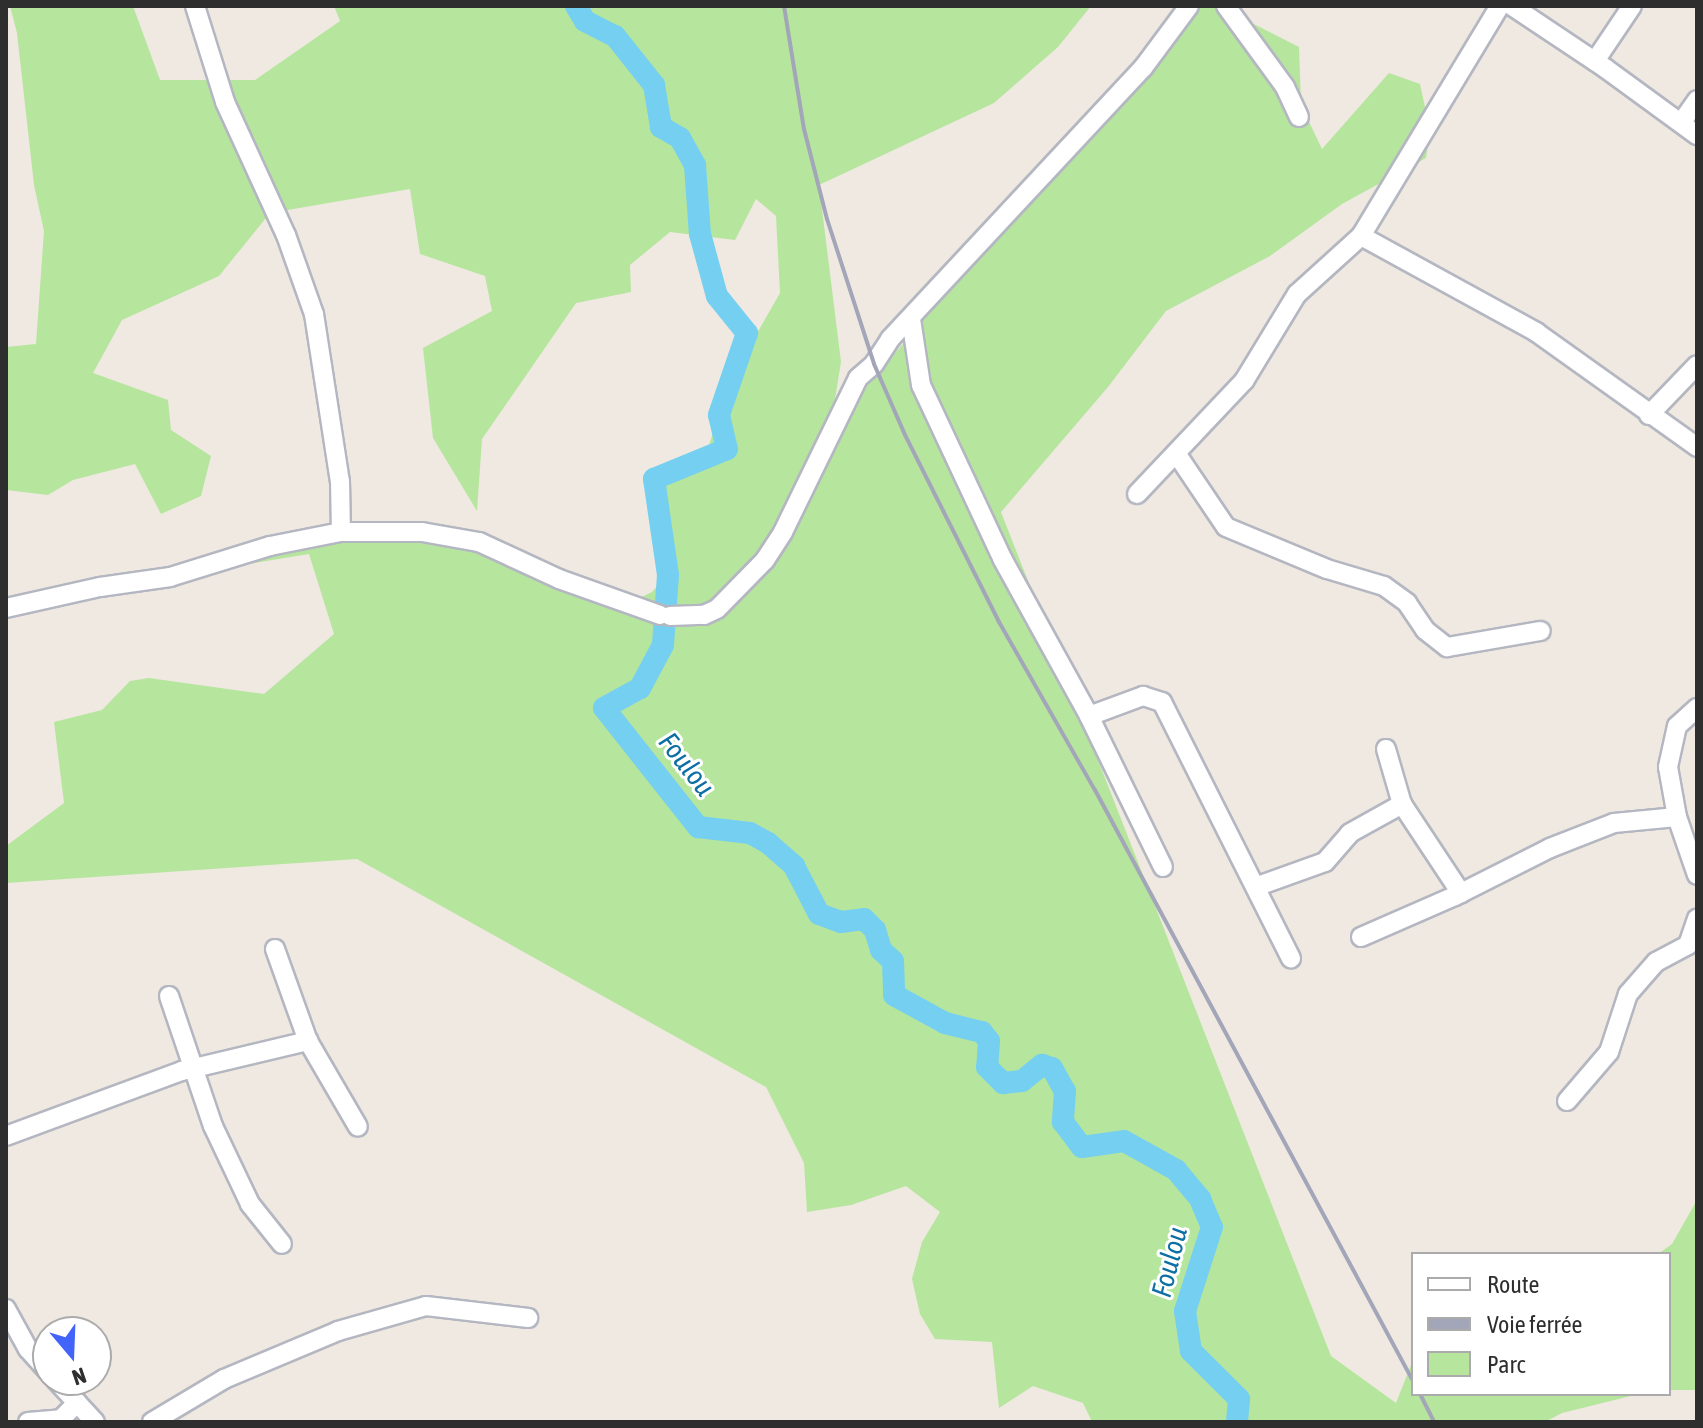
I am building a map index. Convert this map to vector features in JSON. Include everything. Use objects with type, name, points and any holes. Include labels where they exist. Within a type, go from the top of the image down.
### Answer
[{"type":"street","points":[[195,6],[225,102],[286,235],[314,314],[340,481],[341,532]]},
{"type":"street","points":[[6,608],[100,587],[170,577],[270,546],[341,532],[422,532],[479,542],[559,579],[665,615],[704,615],[717,609],[765,560],[783,532],[858,378],[1143,68],[1189,6]]},
{"type":"street","points":[[1226,6],[1285,87],[1299,117]]},
{"type":"street","points":[[1137,494],[1244,381],[1297,294],[1361,236],[1500,6]]},
{"type":"street","points":[[1512,6],[1697,135]]},
{"type":"street","points":[[1595,61],[1632,6]]},
{"type":"street","points":[[1681,123],[1697,100]]},
{"type":"street","points":[[1361,236],[1536,332],[1697,447]]},
{"type":"street","points":[[911,319],[921,385],[1003,560],[1089,716],[1163,867]]},
{"type":"street","points":[[1649,415],[1697,365]]},
{"type":"street","points":[[1176,453],[1226,527],[1327,569],[1384,586],[1407,603],[1425,630],[1447,647],[1541,631]]},
{"type":"street","points":[[1089,716],[1143,696],[1162,702],[1258,886],[1291,958]]},
{"type":"street","points":[[1697,708],[1677,726],[1668,767],[1677,817],[1697,875]]},
{"type":"street","points":[[1386,749],[1402,804],[1461,893]]},
{"type":"street","points":[[1258,886],[1325,862],[1350,833],[1402,804]]},
{"type":"street","points":[[1361,937],[1461,893],[1550,848],[1614,823],[1677,817]]},
{"type":"street","points":[[1567,1101],[1609,1052],[1628,994],[1656,962],[1688,945],[1697,919]]},
{"type":"street","points":[[275,949],[308,1041],[358,1127]]},
{"type":"street","points":[[169,996],[213,1126],[250,1204],[282,1244]]},
{"type":"street","points":[[6,1136],[194,1068],[308,1041]]},
{"type":"street","points":[[152,1422],[224,1379],[338,1331],[426,1306],[528,1318]]},
{"type":"street","points":[[6,1309],[32,1353]]},
{"type":"street","points":[[71,1396],[95,1422]]},
{"type":"street","points":[[28,1422],[61,1419],[77,1403]]},
{"type":"green space","points":[[10,6],[133,6],[160,80],[255,80],[340,21],[334,6],[1091,6],[1058,47],[994,103],[819,185],[841,362],[830,430],[1189,6],[1218,6],[1299,47],[1301,105],[1322,149],[1389,73],[1420,84],[1430,130],[1426,158],[1342,204],[1270,256],[1166,311],[1108,387],[1001,512],[1331,1356],[1396,1403],[1411,1365],[1411,1396],[1631,1396],[1562,1413],[1545,1422],[1092,1422],[1083,1403],[1033,1386],[999,1408],[992,1342],[935,1339],[920,1314],[912,1279],[922,1242],[940,1212],[906,1186],[851,1205],[807,1212],[804,1163],[766,1087],[357,859],[6,883],[6,846],[64,803],[54,722],[102,710],[130,681],[149,678],[264,694],[334,634],[309,554],[170,577],[270,546],[422,532],[629,603],[652,592],[668,574],[654,480],[709,445],[747,333],[756,335],[780,293],[776,216],[756,199],[735,240],[670,232],[630,265],[631,292],[576,303],[482,439],[477,511],[433,438],[423,348],[492,311],[485,276],[420,254],[410,189],[270,213],[219,276],[122,320],[93,373],[168,400],[171,430],[211,456],[201,496],[161,514],[135,464],[73,480],[48,495],[6,490],[6,347],[36,344],[44,231],[34,185],[17,33]]},
{"type":"green space","points":[[1697,1200],[1697,1390],[1671,1390],[1671,1252],[1661,1252],[1672,1244]]},
{"type":"waterway","name":"Foulou","points":[[576,6],[585,21],[615,36],[654,85],[661,127],[680,138],[695,165],[700,234],[717,296],[747,333],[719,415],[727,449],[654,479],[668,575],[663,645],[640,688],[604,708],[698,827],[750,833],[768,843],[794,866],[819,914],[841,922],[864,919],[875,930],[881,950],[893,961],[894,995],[945,1023],[982,1032],[989,1041],[987,1067],[1003,1083],[1022,1081],[1042,1065],[1052,1068],[1065,1091],[1063,1122],[1082,1147],[1124,1141],[1176,1170],[1200,1199],[1212,1227],[1185,1311],[1191,1351],[1239,1399],[1237,1422]]},
{"type":"railway","points":[[784,6],[804,129],[827,219],[874,364],[905,435],[999,622],[1095,790],[1411,1377]]},
{"type":"railway","points":[[1421,1396],[1434,1422]]}]
